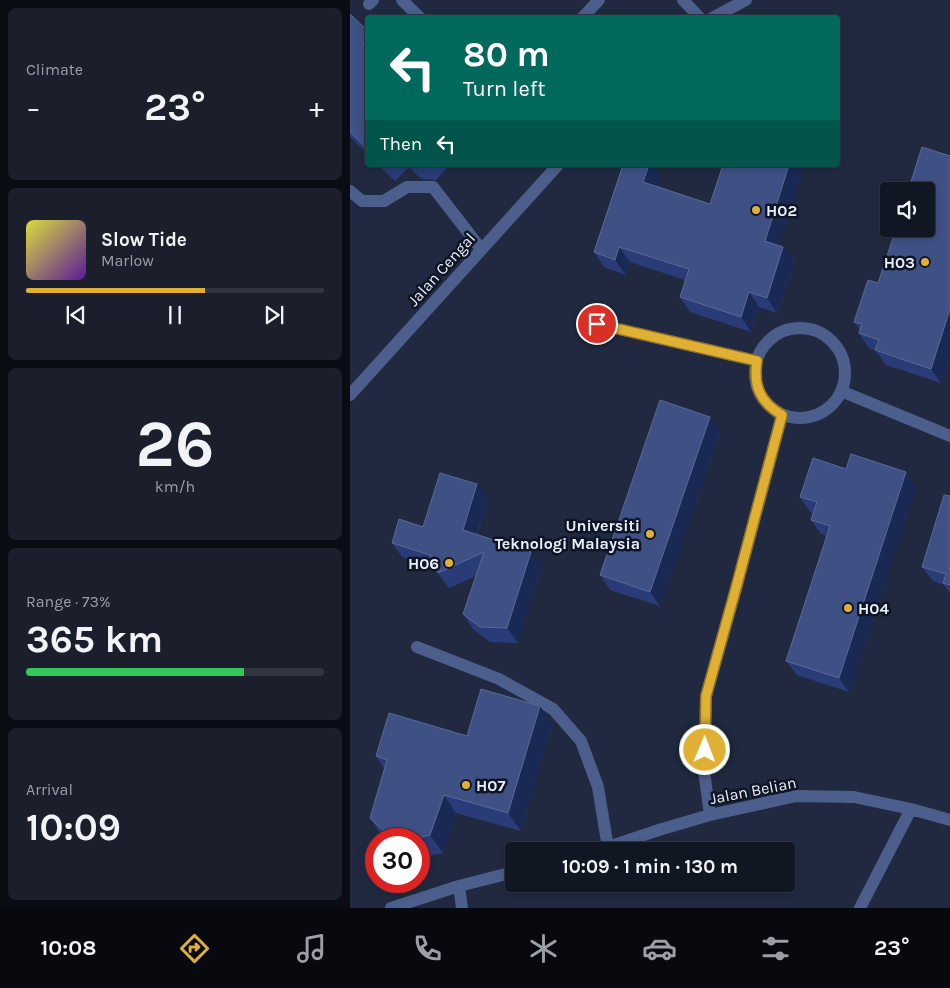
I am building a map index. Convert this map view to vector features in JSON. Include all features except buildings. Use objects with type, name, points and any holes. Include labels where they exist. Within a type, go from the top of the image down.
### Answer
[{"type":"street","points":[[402,0],[417,15]]},
{"type":"street","points":[[585,15],[600,0]]},
{"type":"street","points":[[683,0],[697,15]]},
{"type":"street","points":[[718,15],[746,0]]},
{"type":"street","name":"Jalan Cengal","points":[[350,395],[556,167]]},
{"type":"street","points":[[350,191],[362,201],[384,201],[407,187],[433,188],[481,249]]},
{"type":"street","points":[[597,324],[757,361]]},
{"type":"street","points":[[800,328],[815,330],[828,338],[838,349],[844,362],[845,377],[842,391],[834,403],[823,412],[810,418],[795,419],[782,415],[771,408],[762,398],[757,387],[755,374],[757,361],[763,348],[773,337],[786,330],[800,328]]},
{"type":"street","points":[[842,391],[950,436]]},
{"type":"street","points":[[710,815],[704,771],[706,696],[782,415]]},
{"type":"street","points":[[417,647],[499,679],[553,709],[581,741],[598,787],[601,842]]},
{"type":"street","name":"Jalan Belian","points":[[625,842],[710,815],[796,796],[854,797],[911,809],[950,820]]},
{"type":"street","points":[[860,908],[911,809]]},
{"type":"street","points":[[391,908],[458,886],[505,874]]},
{"type":"street","points":[[458,886],[462,908]]},
{"type":"shaded area","name":"Universiti Teknologi Malaysia","points":[[350,0],[950,0],[950,908],[350,908]]},
{"type":"place","name":"H02","points":[[756,210]]},
{"type":"place","name":"H03","points":[[925,262]]},
{"type":"place","name":"Universiti Teknologi Malaysia","points":[[650,534]]},
{"type":"place","name":"H06","points":[[449,563]]},
{"type":"place","name":"H04","points":[[848,608]]},
{"type":"place","name":"H07","points":[[466,785]]},
{"type":"route","points":[[597,324],[757,361],[755,374],[757,387],[762,398],[771,408],[782,415],[706,696],[705,750]]}]
